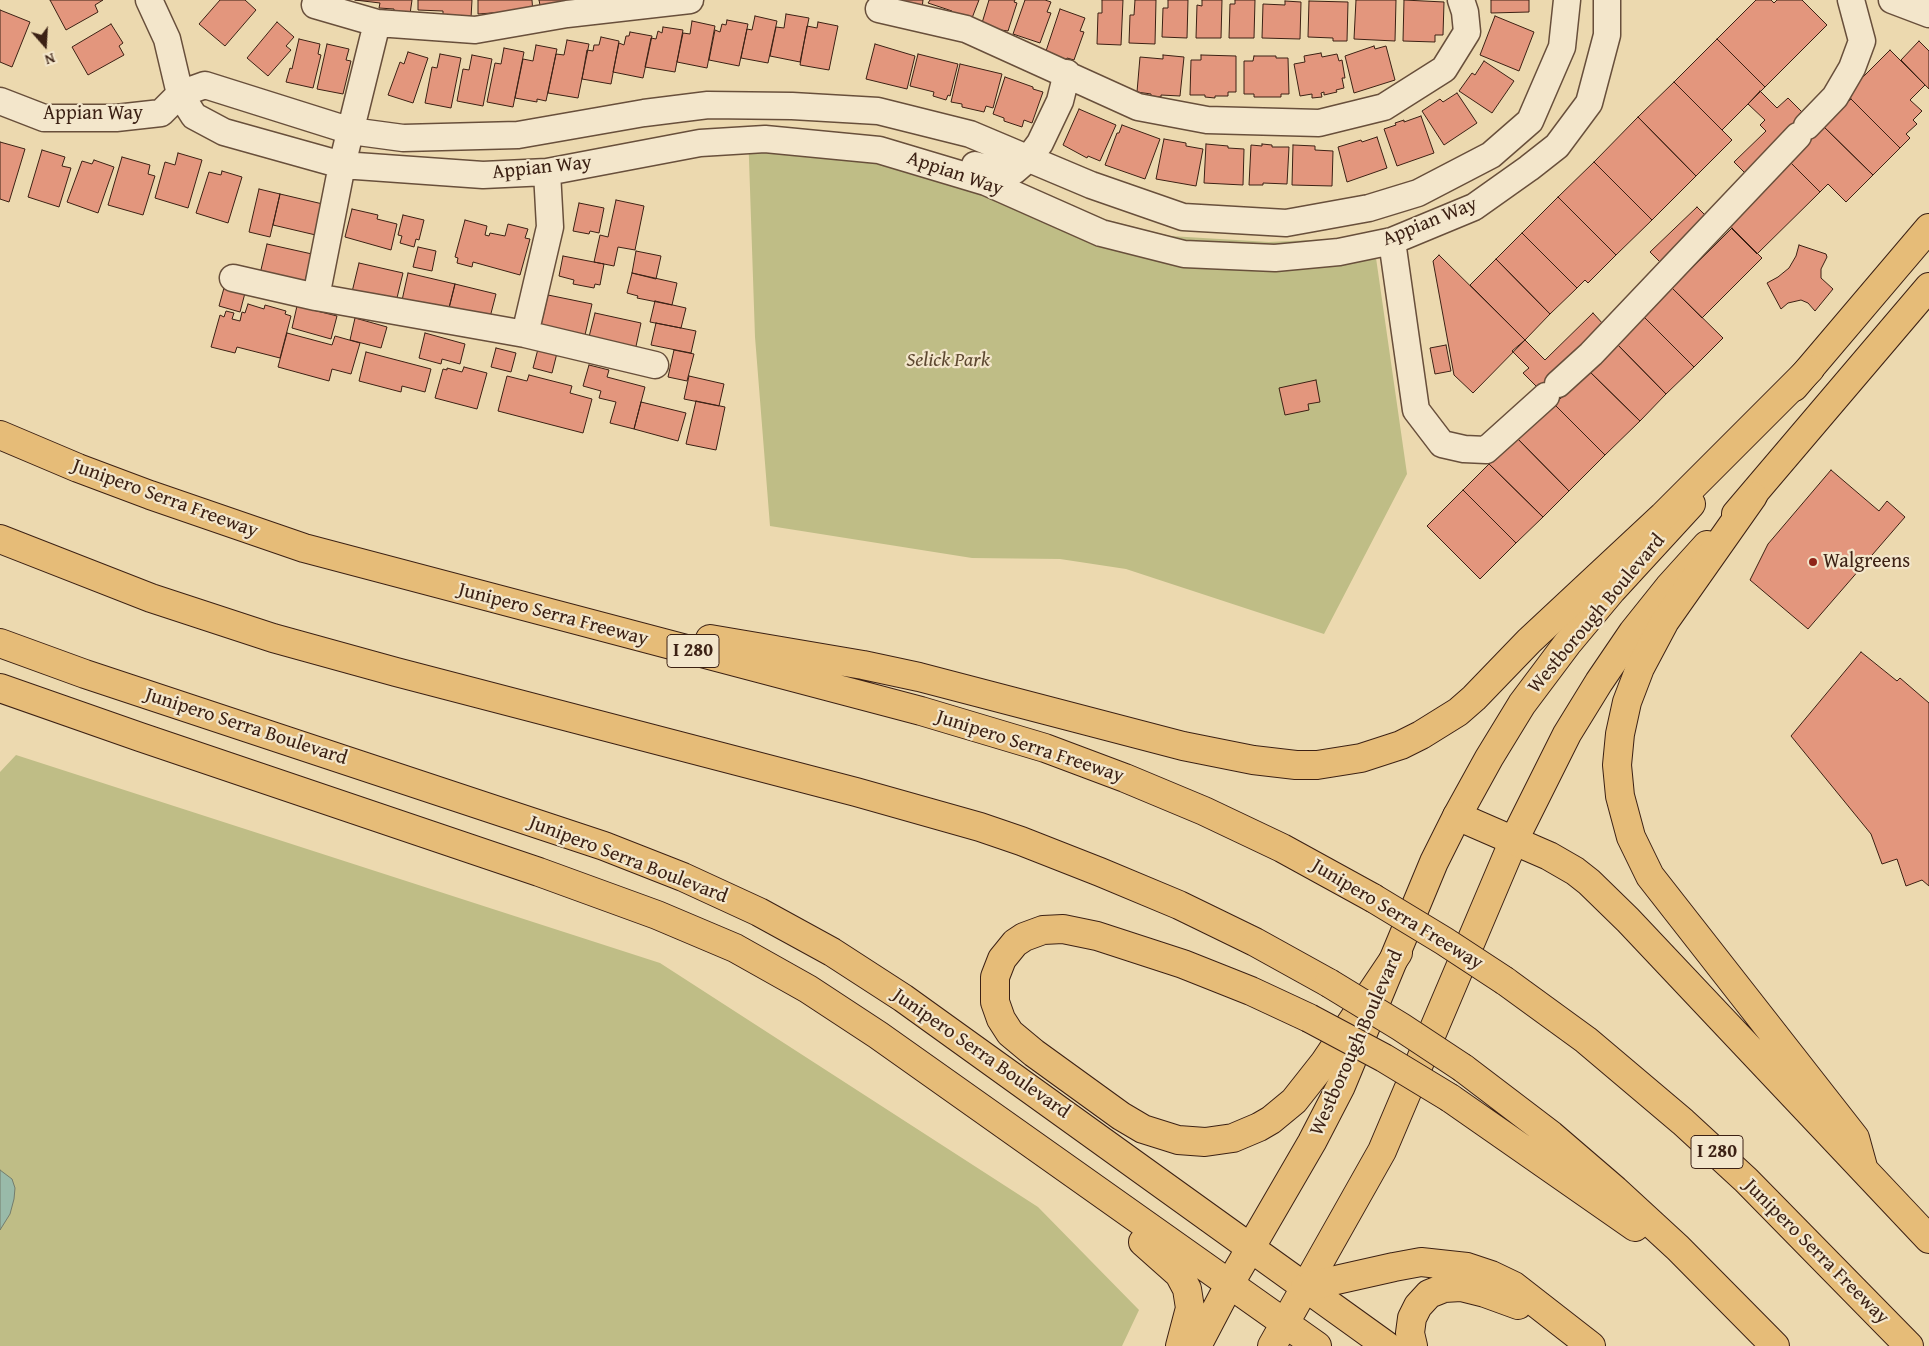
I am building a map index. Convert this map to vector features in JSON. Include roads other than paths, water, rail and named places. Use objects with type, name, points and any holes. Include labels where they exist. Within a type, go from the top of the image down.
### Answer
[{"type":"main road","name":"Westborough Boulevard","points":[[1197,1346],[1229,1285],[1312,1142],[1341,1086],[1398,953],[1434,862],[1489,758],[1522,704],[1612,590],[1810,369],[1929,228]]},
{"type":"main road","name":"Westborough Boulevard","points":[[1278,1335],[1382,1151],[1514,840],[1567,734],[1633,632],[1669,587],[1753,496],[1929,287]]},
{"type":"main road","points":[[551,614],[863,665],[952,685],[1231,756],[1296,765],[1340,762],[1381,752],[1401,744],[1440,724],[1458,712],[1492,681],[1528,641],[1664,516],[1810,369]]},
{"type":"main road","name":"Junipero Serra Freeway","points":[[0,434],[117,483],[262,534],[345,559],[921,711],[1045,748],[1125,778],[1243,829],[1373,898],[1437,936],[1505,981],[1606,1056],[1696,1133],[1746,1180],[1909,1346]]},
{"type":"main road","points":[[1753,496],[1665,621],[1640,668],[1627,702],[1620,734],[1617,765],[1620,796],[1631,837],[1650,876],[1855,1138],[1863,1167]]},
{"type":"main road","points":[[0,539],[151,598],[298,645],[856,792],[980,828],[1060,856],[1147,891],[1248,938],[1330,983],[1463,1068],[1584,1162],[1647,1218],[1775,1346]]},
{"type":"main road","name":"Junipero Serra Boulevard","points":[[0,643],[85,674],[604,846],[683,877],[803,936],[896,994],[1386,1346]]},
{"type":"main road","name":"Junipero Serra Boulevard","points":[[0,688],[523,866],[696,930],[772,967],[907,1055],[1229,1285],[1278,1335],[1318,1346]]},
{"type":"main road","points":[[1457,816],[1514,840],[1563,864],[1589,882],[1863,1167],[1929,1239]]},
{"type":"main road","points":[[1398,953],[1324,1063],[1294,1100],[1271,1120],[1259,1127],[1233,1138],[1205,1142],[1172,1139],[1143,1129],[1121,1116],[1034,1053],[1010,1033],[1001,1019],[994,994],[995,977],[1002,959],[1015,943],[1024,937],[1043,930],[1063,929],[1097,936],[1183,964],[1251,991],[1309,1018],[1384,1058],[1450,1098],[1708,1278]]},
{"type":"main road","points":[[1051,1158],[1178,1274],[1187,1288],[1190,1308],[1180,1346]]},
{"type":"main road","points":[[1305,1287],[1421,1262],[1467,1267],[1491,1275],[1514,1286],[1590,1346]]},
{"type":"main road","points":[[1413,1346],[1410,1333],[1412,1318],[1418,1306],[1429,1294],[1444,1288],[1461,1287],[1485,1293],[1530,1310],[1550,1320],[1590,1346]]},
{"type":"street","points":[[149,0],[167,38],[180,94]]},
{"type":"street","points":[[315,5],[377,23],[476,30],[567,14],[690,0]]},
{"type":"street","points":[[879,9],[966,28],[1138,107],[1207,120],[1319,123],[1384,107],[1444,69],[1467,32],[1461,0]]},
{"type":"street","name":"Appian Way","points":[[0,101],[44,118],[116,118],[161,113],[180,94],[205,86],[351,131],[403,138],[518,135],[708,104],[878,111],[970,134],[1115,194],[1183,217],[1286,222],[1369,208],[1418,193],[1491,155],[1530,121],[1562,47],[1567,0]]},
{"type":"street","name":"Appian Way","points":[[180,94],[194,116],[224,132],[342,166],[483,175],[547,172],[700,143],[765,140],[879,150],[986,182],[1101,233],[1184,254],[1275,258],[1339,252],[1392,241],[1474,207],[1557,146],[1589,103],[1606,35],[1607,0]]},
{"type":"street","points":[[1392,241],[1416,410],[1442,444],[1464,449],[1486,450],[1591,354],[1835,97],[1852,68],[1862,41],[1851,0]]},
{"type":"street","points":[[1892,0],[1929,14]]},
{"type":"street","points":[[316,297],[342,166],[377,23]]},
{"type":"street","points":[[893,154],[905,145],[918,146],[1000,172],[1014,172],[1028,159],[1040,143],[1060,101],[1067,73]]},
{"type":"street","points":[[525,334],[550,227],[547,172]]},
{"type":"street","points":[[233,278],[316,297],[525,334],[655,365]]},
{"type":"place","name":"Walgreens","points":[[1813,562]]},
{"type":"park label","name":"Selick Park","points":[[948,361]]}]
